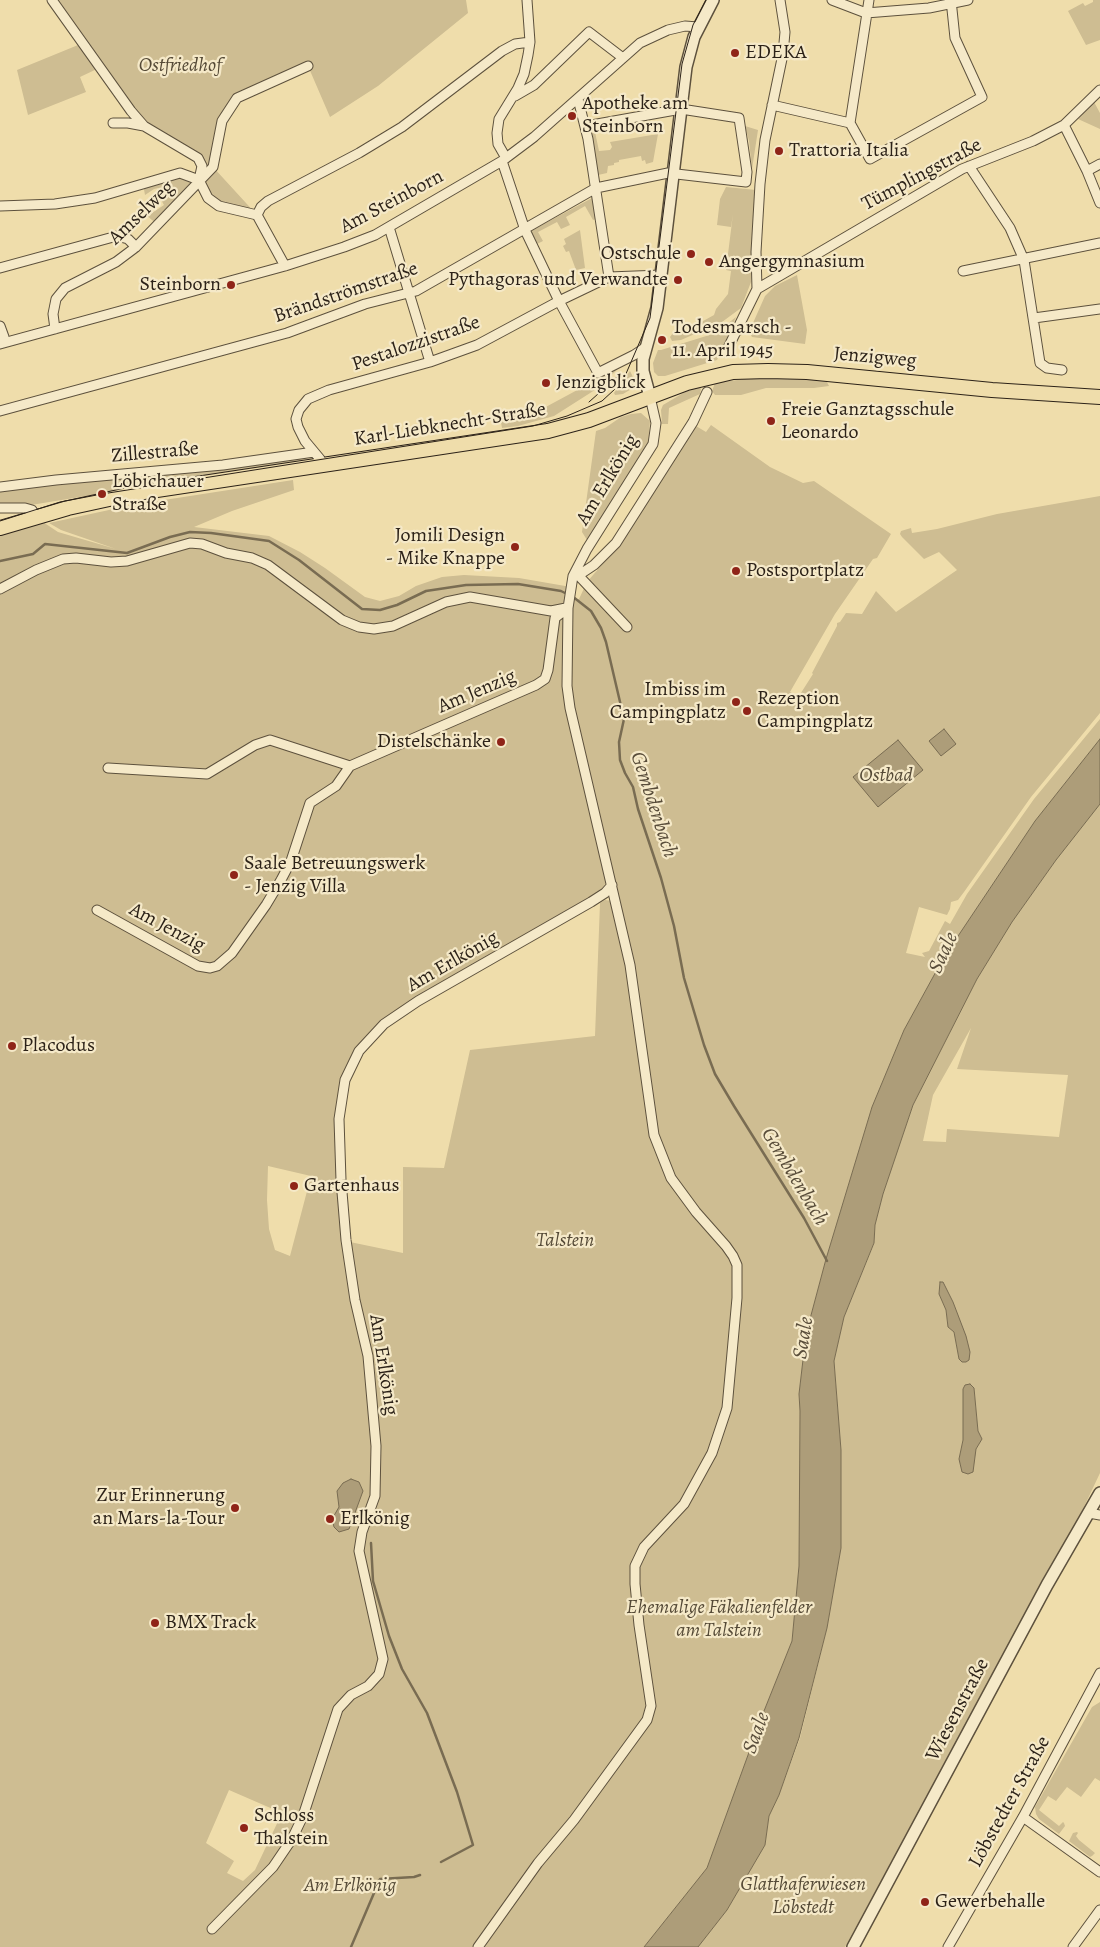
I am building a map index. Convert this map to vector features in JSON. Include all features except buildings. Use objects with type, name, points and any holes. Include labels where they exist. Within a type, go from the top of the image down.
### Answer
[{"type":"main road","name":"Jenzigweg","points":[[650,397],[709,376],[733,372],[768,371],[807,372],[926,382],[992,390],[1100,397]]},
{"type":"main road","name":"Karl-Liebknecht-Straße","points":[[0,528],[35,516],[137,493],[548,431],[590,420],[650,397]]},
{"type":"street","points":[[52,0],[131,111],[144,126]]},
{"type":"street","points":[[527,0],[530,42],[524,74],[499,119],[497,133],[498,144],[525,230],[559,301],[598,373],[630,358],[646,347]]},
{"type":"street","points":[[650,397],[643,370],[646,347],[657,308],[688,57],[698,27],[713,0]]},
{"type":"street","points":[[726,352],[756,289],[760,184],[772,105],[783,54],[784,36],[780,0]]},
{"type":"street","points":[[832,0],[866,13],[968,0]]},
{"type":"street","points":[[869,0],[850,123],[870,159],[982,97],[955,38],[951,2]]},
{"type":"street","name":"Am Steinborn","points":[[2,340],[55,329],[285,266],[344,247],[389,227],[504,160],[534,137],[640,43],[658,33],[685,26],[698,27]]},
{"type":"street","points":[[512,97],[534,85],[589,32],[623,58]]},
{"type":"street","points":[[257,215],[261,207],[268,201],[359,153],[402,127],[502,51],[515,44],[530,42]]},
{"type":"street","name":"Amselweg","points":[[55,329],[53,314],[56,299],[65,288],[116,262],[136,247],[213,167],[222,122],[237,98],[308,66]]},
{"type":"street","name":"Tümplingstraße","points":[[756,289],[822,249],[969,166],[1033,141],[1064,125],[1100,90]]},
{"type":"street","points":[[578,99],[586,126],[609,277]]},
{"type":"street","points":[[772,105],[850,123]]},
{"type":"street","points":[[586,126],[681,109]]},
{"type":"street","name":"Brändströmstraße","points":[[0,411],[278,336],[366,304],[416,291],[596,188],[673,173],[746,182],[747,172],[739,118],[681,109]]},
{"type":"street","points":[[113,123],[128,122],[144,126],[198,158],[202,166],[199,180],[208,198],[219,206],[257,215],[285,266]]},
{"type":"street","points":[[1064,125],[1087,171],[1100,203]]},
{"type":"street","points":[[1087,171],[1100,164]]},
{"type":"street","points":[[969,166],[1010,228],[1024,260],[1040,363],[1047,368],[1062,370]]},
{"type":"street","points":[[0,206],[55,204],[95,198],[180,173],[199,180]]},
{"type":"street","points":[[389,227],[430,362]]},
{"type":"street","points":[[0,268],[117,236],[128,239],[136,247]]},
{"type":"street","points":[[963,271],[1100,243]]},
{"type":"street","name":"Pestalozzistraße","points":[[322,465],[320,459],[304,441],[296,419],[299,410],[308,399],[330,390],[430,362],[477,345],[559,301],[609,277],[661,275]]},
{"type":"street","points":[[1034,318],[1100,309]]},
{"type":"street","points":[[0,326],[2,340]]},
{"type":"street","points":[[627,627],[576,575],[594,565],[616,543],[693,422],[707,392]]},
{"type":"street","name":"Am Erlkönig","points":[[568,603],[571,587],[587,549],[653,444],[656,423],[650,397]]},
{"type":"street","name":"Zillestraße","points":[[0,487],[246,462],[314,452]]},
{"type":"street","points":[[0,508],[25,508],[32,510],[35,516]]},
{"type":"street","points":[[0,589],[63,558],[111,562],[127,561],[190,543],[202,544],[226,554],[252,558],[268,565],[342,620],[359,627],[374,629],[393,626],[446,602],[470,597],[551,610],[568,603],[567,686],[570,708],[630,965],[654,1136],[671,1178],[696,1212],[726,1246],[737,1265],[737,1298],[727,1408],[712,1453],[684,1504],[644,1547],[635,1566],[639,1625],[651,1706],[648,1720],[574,1820],[538,1863],[478,1947]]},
{"type":"street","name":"Am Jenzig","points":[[97,910],[198,966],[210,968],[217,966],[232,952],[266,905],[281,880],[291,861],[310,803],[336,786],[350,766],[536,685],[545,679],[548,670],[555,618],[568,603]]},
{"type":"street","points":[[108,768],[207,774],[255,745],[270,740],[350,766]]},
{"type":"street","name":"Am Erlkönig","points":[[212,1930],[273,1868],[292,1839],[303,1816],[338,1709],[351,1696],[368,1686],[379,1674],[383,1659],[359,1551],[362,1532],[375,1496],[376,1446],[368,1356],[355,1300],[346,1240],[341,1180],[339,1119],[345,1080],[359,1051],[384,1024],[418,1001],[591,902],[605,893],[612,885]]},
{"type":"street","name":"Wiesenstraße","points":[[853,1947],[1047,1585],[1095,1514],[1100,1493]]},
{"type":"street","name":"Löbstedter Straße","points":[[948,1947],[1098,1684],[1100,1673]]},
{"type":"street","points":[[1023,1817],[1100,1872]]},
{"type":"street","points":[[1072,1947],[1100,1910]]},
{"type":"green space","name":"Ostfriedhof","points":[[52,0],[466,0],[468,13],[378,86],[330,117],[308,66],[237,98],[222,121],[213,167],[257,215],[219,206],[199,180],[198,158],[144,126],[99,68],[80,77],[86,92],[28,115],[17,70],[83,43]]},
{"type":"green space","points":[[1093,0],[1100,0],[1100,40],[1086,45],[1068,11],[1083,3],[1085,6],[1093,2]]},
{"type":"green space","points":[[1094,102],[1100,113],[1100,129],[1078,119]]},
{"type":"green space","points":[[745,126],[758,130],[752,169],[749,141]]},
{"type":"green space","points":[[595,132],[599,151],[610,150],[612,147],[610,142],[658,134],[653,162],[646,164],[645,160],[642,161],[641,156],[619,160],[614,165],[608,166],[607,173],[598,175],[597,164],[592,165],[591,134]]},
{"type":"green space","points":[[180,173],[199,180],[158,225],[140,210],[145,206],[152,213],[164,205],[158,194],[161,192],[158,188],[145,195],[143,184]]},
{"type":"green space","points":[[726,187],[756,190],[751,282],[741,308],[722,322],[681,340],[672,341],[670,337],[673,333],[685,331],[714,315],[716,309],[728,294],[731,271],[726,270],[733,214],[731,227],[717,225],[720,199]]},
{"type":"green space","points":[[592,198],[597,219],[593,220],[585,206],[566,217],[570,225],[561,229],[557,222],[538,232],[543,241],[537,244],[531,231]]},
{"type":"green space","points":[[580,230],[585,268],[576,270],[569,251],[566,252],[563,246],[566,244],[564,239]]},
{"type":"green space","points":[[797,275],[807,330],[805,344],[752,337],[750,333],[738,336],[741,331],[749,329],[765,296],[775,286]]},
{"type":"green space","points":[[736,317],[717,360],[665,376],[658,376],[654,372],[653,363],[658,350],[716,333]]},
{"type":"green space","points":[[620,367],[598,388],[554,416],[518,426],[502,428],[500,417],[542,409]]},
{"type":"green space","points":[[630,371],[633,377],[633,388],[623,394],[615,395],[614,393]]},
{"type":"green space","points":[[767,376],[825,378],[829,386],[814,388],[766,388],[741,395],[715,395],[712,391],[715,383]]},
{"type":"green space","points":[[699,386],[701,389],[700,394],[669,408],[668,424],[662,424],[661,410],[663,405]]},
{"type":"green space","points":[[641,413],[650,421],[648,445],[587,540],[582,532],[596,431],[605,428],[621,417]]},
{"type":"green space","points":[[711,425],[770,467],[803,483],[814,481],[891,534],[877,558],[873,559],[835,614],[790,692],[799,696],[813,674],[837,623],[840,622],[846,613],[862,614],[876,591],[896,612],[957,570],[939,552],[924,559],[902,537],[901,531],[911,528],[912,533],[937,529],[997,514],[1100,496],[1100,713],[1031,797],[958,900],[951,902],[947,915],[919,907],[906,953],[925,957],[922,953],[929,951],[945,921],[950,924],[967,894],[1034,799],[1100,719],[1100,739],[1035,821],[944,957],[904,1030],[872,1108],[826,1259],[806,1334],[799,1394],[799,1566],[792,1641],[764,1711],[707,1868],[644,1947],[0,1947],[0,533],[40,520],[58,532],[116,549],[61,530],[49,523],[132,505],[293,480],[294,490],[232,511],[194,527],[269,536],[300,552],[365,597],[380,601],[399,596],[416,586],[442,577],[464,575],[519,578],[571,587],[569,599],[579,599],[587,582],[619,545],[696,426],[706,432]],"holes":[[[607,880],[612,901],[605,900],[600,903],[595,1036],[470,1050],[444,1168],[403,1167],[403,1253],[350,1242],[345,1260],[340,1222],[336,1137],[349,1061],[359,1046],[387,1016],[433,987],[598,894]],[[268,1166],[311,1176],[290,1256],[275,1250],[269,1229],[267,1200]],[[229,1790],[282,1813],[255,1870],[243,1881],[227,1873],[234,1861],[206,1843]]]},
{"type":"green space","points":[[307,456],[306,459],[281,464],[25,506],[0,507],[0,491]]},
{"type":"green space","name":"Glatthaferwiesen Löbstedt","points":[[1100,804],[1100,1473],[1083,1509],[845,1947],[698,1947],[727,1910],[765,1845],[769,1816],[779,1795],[800,1738],[827,1628],[841,1548],[841,1450],[834,1361],[844,1317],[874,1244],[875,1225],[883,1194],[913,1105],[977,979],[1012,922],[1056,860]],"holes":[[[971,1028],[957,1069],[1068,1075],[1059,1137],[947,1129],[946,1142],[923,1141],[933,1095]],[[940,1282],[947,1290],[953,1302],[958,1319],[959,1359],[954,1332],[948,1327],[946,1310],[939,1294]],[[965,1385],[974,1388],[978,1431],[982,1439],[976,1449],[959,1459],[963,1440],[963,1389]]]},
{"type":"green space","points":[[1100,1702],[1100,1781],[1095,1778],[1081,1797],[1067,1787],[1056,1801],[1048,1796],[1039,1810],[1059,1826],[1064,1823],[1065,1826],[1059,1834],[1039,1819],[1035,1807],[1092,1707]]},
{"type":"green space","points":[[1077,1832],[1076,1836],[1079,1840],[1095,1853],[1092,1856],[1090,1857],[1069,1841],[1073,1833]]},
{"type":"water","points":[[944,729],[956,744],[941,756],[929,741]]},
{"type":"water","name":"Saale","points":[[1100,739],[1100,804],[1056,860],[1012,922],[977,979],[913,1105],[883,1194],[875,1225],[874,1243],[844,1317],[834,1361],[841,1450],[841,1548],[827,1628],[799,1738],[779,1795],[769,1816],[765,1845],[727,1910],[698,1947],[644,1947],[707,1868],[764,1711],[792,1641],[799,1566],[799,1394],[806,1334],[826,1259],[872,1107],[904,1030],[944,957],[1035,821]]},
{"type":"water","points":[[898,740],[923,770],[878,807],[853,777]]},
{"type":"water","points":[[940,1282],[943,1282],[953,1302],[966,1336],[970,1352],[969,1360],[966,1362],[962,1362],[959,1359],[954,1332],[948,1327],[946,1310],[939,1294]]},
{"type":"water","points":[[970,1384],[974,1388],[978,1431],[982,1439],[976,1449],[973,1472],[968,1474],[962,1472],[959,1459],[963,1440],[963,1389],[965,1385]]},
{"type":"water","points":[[351,1479],[359,1482],[363,1491],[349,1529],[339,1532],[334,1527],[332,1519],[339,1507],[337,1491],[343,1483]]},
{"type":"waterway","name":"Gembdenbach","points":[[0,561],[33,554],[45,544],[127,553],[170,537],[190,532],[211,533],[269,541],[299,560],[362,609],[380,610],[397,605],[426,591],[466,585],[518,584],[561,591],[567,594]]},
{"type":"waterway","name":"Gembdenbach","points":[[572,596],[591,611],[601,628],[606,642],[624,719],[619,742],[620,760],[633,787],[638,809],[661,878],[674,926],[684,978],[704,1045],[715,1074],[804,1218],[827,1261]]},
{"type":"waterway","points":[[371,1543],[373,1581],[389,1636],[402,1669],[427,1713],[457,1792],[473,1845],[441,1862]]},
{"type":"waterway","points":[[351,1947],[380,1879],[420,1875]]},
{"type":"tram line","points":[[0,521],[60,502],[102,494],[533,426],[567,416],[602,401],[625,376],[650,318],[682,64],[693,25],[706,0]]},
{"type":"tram line","points":[[589,402],[617,377]]},
{"type":"place","name":"EDEKA","points":[[735,53]]},
{"type":"place","name":"Apotheke am Steinborn","points":[[572,116]]},
{"type":"place","name":"Trattoria Italia","points":[[779,151]]},
{"type":"place","name":"Ostschule","points":[[691,254]]},
{"type":"place","name":"Angergymnasium","points":[[709,262]]},
{"type":"place","name":"Pythagoras und Verwandte","points":[[678,280]]},
{"type":"place","name":"Steinborn","points":[[231,285]]},
{"type":"place","name":"Todesmarsch - 11. April 1945","points":[[662,340]]},
{"type":"place","name":"Jenzigblick","points":[[546,383]]},
{"type":"place","name":"Freie Ganztagsschule Leonardo","points":[[771,421]]},
{"type":"place","name":"Löbichauer Straße","points":[[102,494]]},
{"type":"place","name":"Jomili Design - Mike Knappe","points":[[515,547]]},
{"type":"place","name":"Postsportplatz","points":[[736,571]]},
{"type":"place","name":"Imbiss im Campingplatz","points":[[736,702]]},
{"type":"place","name":"Rezeption Campingplatz","points":[[747,711]]},
{"type":"place","name":"Distelschänke","points":[[501,742]]},
{"type":"place","name":"Saale Betreuungswerk - Jenzig Villa","points":[[234,875]]},
{"type":"place","name":"Placodus","points":[[12,1046]]},
{"type":"place","name":"Gartenhaus","points":[[294,1186]]},
{"type":"place","name":"Zur Erinnerung an Mars-la-Tour","points":[[235,1508]]},
{"type":"place","name":"Erlkönig","points":[[330,1519]]},
{"type":"place","name":"BMX Track","points":[[155,1623]]},
{"type":"place","name":"Schloss Thalstein","points":[[244,1828]]},
{"type":"place","name":"Gewerbehalle","points":[[925,1902]]},
{"type":"park label","name":"Ostbad","points":[[886,776]]},
{"type":"park label","name":"Talstein","points":[[565,1241]]},
{"type":"park label","name":"Ehemalige Fäkalienfelder am Talstein","points":[[719,1620]]}]
